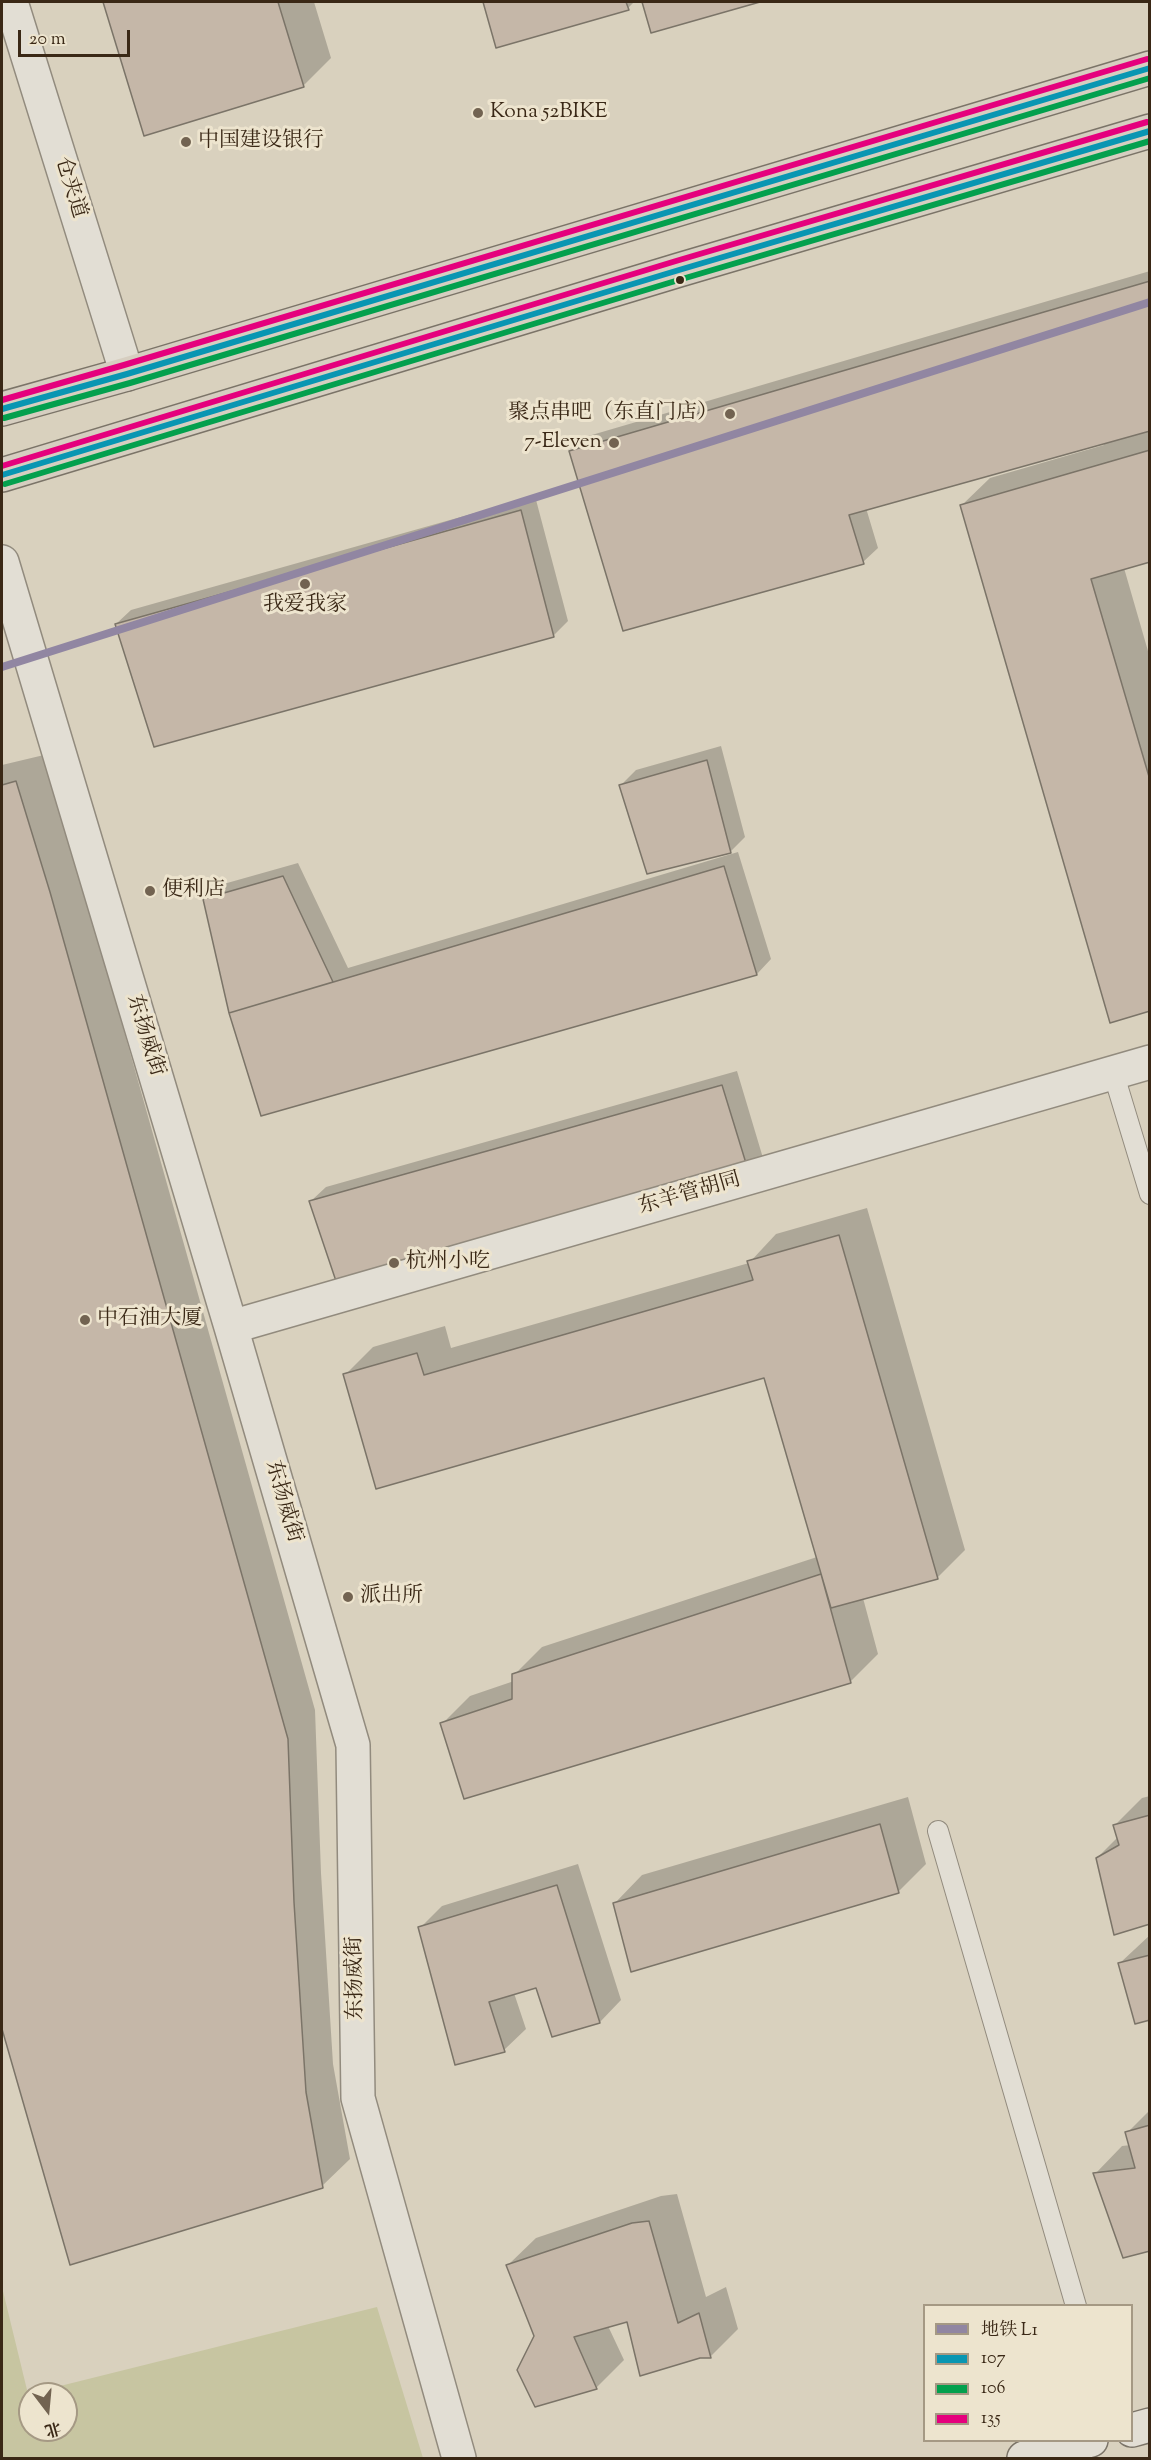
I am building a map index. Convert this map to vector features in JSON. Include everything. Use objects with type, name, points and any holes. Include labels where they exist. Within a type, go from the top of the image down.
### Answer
[{"type":"main road","points":[[2,409],[127,374],[1149,68]]},
{"type":"main road","points":[[2,476],[702,263],[1149,131]]},
{"type":"street","name":"仓夹道","points":[[11,2],[127,374]]},
{"type":"street","name":"东扬威街","points":[[2,562],[353,1744],[358,2098],[459,2458]]},
{"type":"street","name":"东羊管胡同","points":[[231,1327],[1149,1062]]},
{"type":"street","points":[[1133,2429],[1149,2425]]},
{"type":"street","points":[[1024,2458],[1084,2442]]},
{"type":"lane","points":[[1113,1072],[1149,1194]]},
{"type":"lane","points":[[938,1831],[1075,2304]]},
{"type":"shaded area","points":[[2,2287],[25,2382],[18,2382],[18,2442],[78,2442],[78,2382],[76,2382],[377,2307],[423,2458],[2,2458]]},
{"type":"building","points":[[103,2],[278,2],[304,87],[144,136]]},
{"type":"building","points":[[483,2],[626,2],[629,10],[496,48]]},
{"type":"building","points":[[642,2],[760,2],[651,33]]},
{"type":"building","points":[[1150,281],[1150,431],[849,515],[864,564],[623,631],[569,451]]},
{"type":"building","points":[[1150,450],[1150,562],[1091,579],[1150,780],[1150,1011],[1110,1023],[960,505]]},
{"type":"building","points":[[521,510],[554,637],[154,747],[115,624]]},
{"type":"building","points":[[707,760],[731,853],[647,874],[619,785]]},
{"type":"building","name":"中石油大厦","points":[[16,781],[50,892],[288,1739],[294,1902],[306,2092],[323,2188],[70,2265],[2,2029],[2,785]]},
{"type":"building","points":[[724,866],[757,975],[261,1116],[229,1013]]},
{"type":"building","points":[[283,876],[333,982],[229,1013],[203,899]]},
{"type":"building","points":[[722,1085],[749,1173],[339,1290],[309,1201]]},
{"type":"building","points":[[839,1235],[938,1579],[831,1608],[764,1378],[376,1489],[343,1374],[417,1353],[424,1375],[753,1280],[747,1261]]},
{"type":"building","points":[[821,1574],[851,1683],[464,1799],[440,1723],[512,1699],[512,1674]]},
{"type":"building","points":[[1150,1815],[1150,1924],[1114,1935],[1096,1858],[1119,1845],[1113,1825]]},
{"type":"building","points":[[880,1824],[899,1893],[631,1972],[613,1903]]},
{"type":"building","points":[[557,1885],[600,2023],[552,2037],[536,1988],[489,2002],[505,2052],[455,2065],[418,1927]]},
{"type":"building","points":[[1150,1955],[1150,2020],[1135,2024],[1118,1963]]},
{"type":"building","points":[[1150,2125],[1150,2251],[1123,2258],[1093,2173],[1135,2168],[1125,2132]]},
{"type":"building","points":[[649,2221],[678,2323],[699,2313],[711,2358],[700,2358],[640,2376],[627,2322],[574,2337],[597,2389],[535,2407],[517,2370],[534,2336],[506,2265],[632,2223]]},
{"type":"metro line","name":"L1","points":[[2,667],[1150,302]]},
{"type":"transit line","name":"135","points":[[2,400],[1147,59]]},
{"type":"transit line","name":"107","points":[[2,409],[127,374],[1150,68]]},
{"type":"transit line","name":"106","points":[[4,418],[130,383],[1150,78]]},
{"type":"transit line","name":"135","points":[[2,466],[676,261],[1147,122]]},
{"type":"transit line","name":"107","points":[[2,475],[679,270],[1150,131]]},
{"type":"transit line","name":"106","points":[[5,484],[682,279],[1150,141]]},
{"type":"place","name":"Kona 52BIKE","points":[[478,113]]},
{"type":"place","name":"中国建设银行","points":[[186,142]]},
{"type":"place","name":"聚点串吧（东直门店）","points":[[730,414]]},
{"type":"place","name":"7-Eleven","points":[[614,443]]},
{"type":"place","name":"我爱我家","points":[[305,584]]},
{"type":"place","name":"便利店","points":[[150,891]]},
{"type":"place","name":"杭州小吃","points":[[394,1263]]},
{"type":"place","name":"中石油大厦","points":[[85,1320]]},
{"type":"place","name":"派出所","points":[[348,1597]]}]
